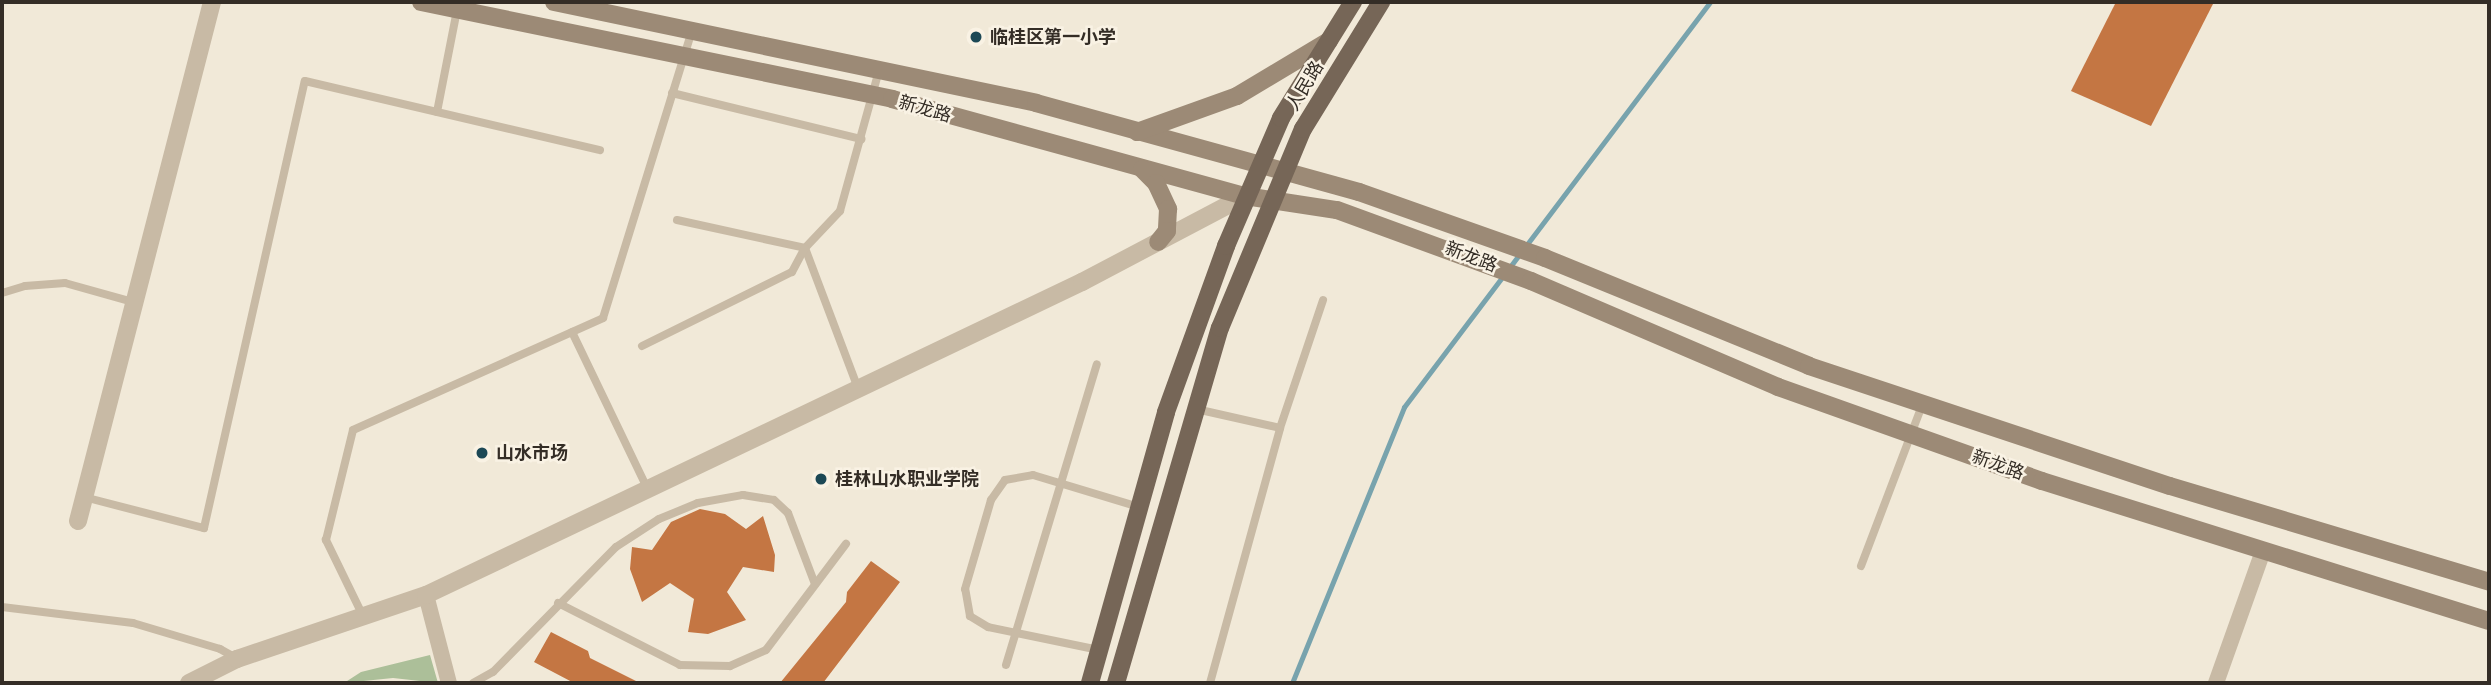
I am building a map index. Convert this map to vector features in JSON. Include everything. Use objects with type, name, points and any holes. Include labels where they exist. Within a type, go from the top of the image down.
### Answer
[{"type":"main road","name":"新龙路","points":[[421,2],[683,59],[872,96],[1245,196],[1274,197],[1337,210],[1531,281],[1778,387],[2263,551],[2489,621]]},
{"type":"main road","name":"新龙路","points":[[554,2],[880,67],[1036,103],[1446,221],[1545,258],[1809,366],[2170,486],[2489,582]]},
{"type":"main road","name":"人民路","points":[[1090,683],[1166,412],[1245,196],[1281,118],[1353,2]]},
{"type":"main road","name":"人民路","points":[[1116,683],[1194,408],[1274,197],[1303,129],[1381,2]]},
{"type":"main road","points":[[1136,133],[1237,96],[1329,41]]},
{"type":"main road","points":[[1142,169],[1156,183],[1168,209],[1167,231],[1158,242]]},
{"type":"street","points":[[79,522],[133,302],[212,2]]},
{"type":"street","points":[[189,683],[237,659],[426,595],[1158,242],[1245,196]]},
{"type":"street","points":[[2216,683],[2263,551]]},
{"type":"street","points":[[426,595],[449,683]]},
{"type":"lane","points":[[437,112],[457,10]]},
{"type":"lane","points":[[363,616],[326,540],[353,430],[603,318],[692,30]]},
{"type":"lane","points":[[642,346],[792,272],[805,248],[840,211],[880,67]]},
{"type":"lane","points":[[84,497],[204,528],[305,81],[600,150]]},
{"type":"lane","points":[[672,93],[861,139]]},
{"type":"lane","points":[[677,220],[805,248]]},
{"type":"lane","points":[[805,248],[858,388]]},
{"type":"lane","points":[[2,293],[25,286],[65,283],[133,302]]},
{"type":"lane","points":[[1210,683],[1280,428],[1323,300]]},
{"type":"lane","points":[[572,332],[647,488]]},
{"type":"lane","points":[[1006,665],[1097,364]]},
{"type":"lane","points":[[1861,566],[1923,404]]},
{"type":"lane","points":[[1194,408],[1280,428]]},
{"type":"lane","points":[[1100,650],[988,627],[966,608],[965,589],[996,488],[1005,480],[1033,475],[1140,508]]},
{"type":"lane","points":[[473,683],[493,672],[603,557],[659,519],[698,503],[743,495],[774,500],[788,513],[816,584]]},
{"type":"lane","points":[[558,603],[680,665],[717,668],[766,650],[846,544]]},
{"type":"lane","points":[[2,607],[133,623],[220,649],[237,659]]},
{"type":"green space","points":[[430,655],[438,683],[393,678],[344,683],[361,672]]},
{"type":"building","points":[[2116,2],[2214,2],[2151,126],[2071,91]]},
{"type":"building","points":[[700,509],[725,514],[746,529],[763,516],[775,555],[774,572],[743,567],[727,592],[746,620],[708,634],[688,632],[694,599],[670,583],[642,602],[630,569],[632,547],[652,550],[671,522]]},
{"type":"building","points":[[871,561],[900,582],[823,683],[780,683],[846,602],[847,592]]},
{"type":"building","points":[[551,632],[588,651],[590,658],[640,683],[574,683],[534,662]]},
{"type":"waterway","points":[[1292,683],[1404,407],[1710,2]]},
{"type":"place","name":"临桂区第一小学","points":[[976,37]]},
{"type":"place","name":"山水市场","points":[[482,453]]},
{"type":"place","name":"桂林山水职业学院","points":[[821,479]]}]
